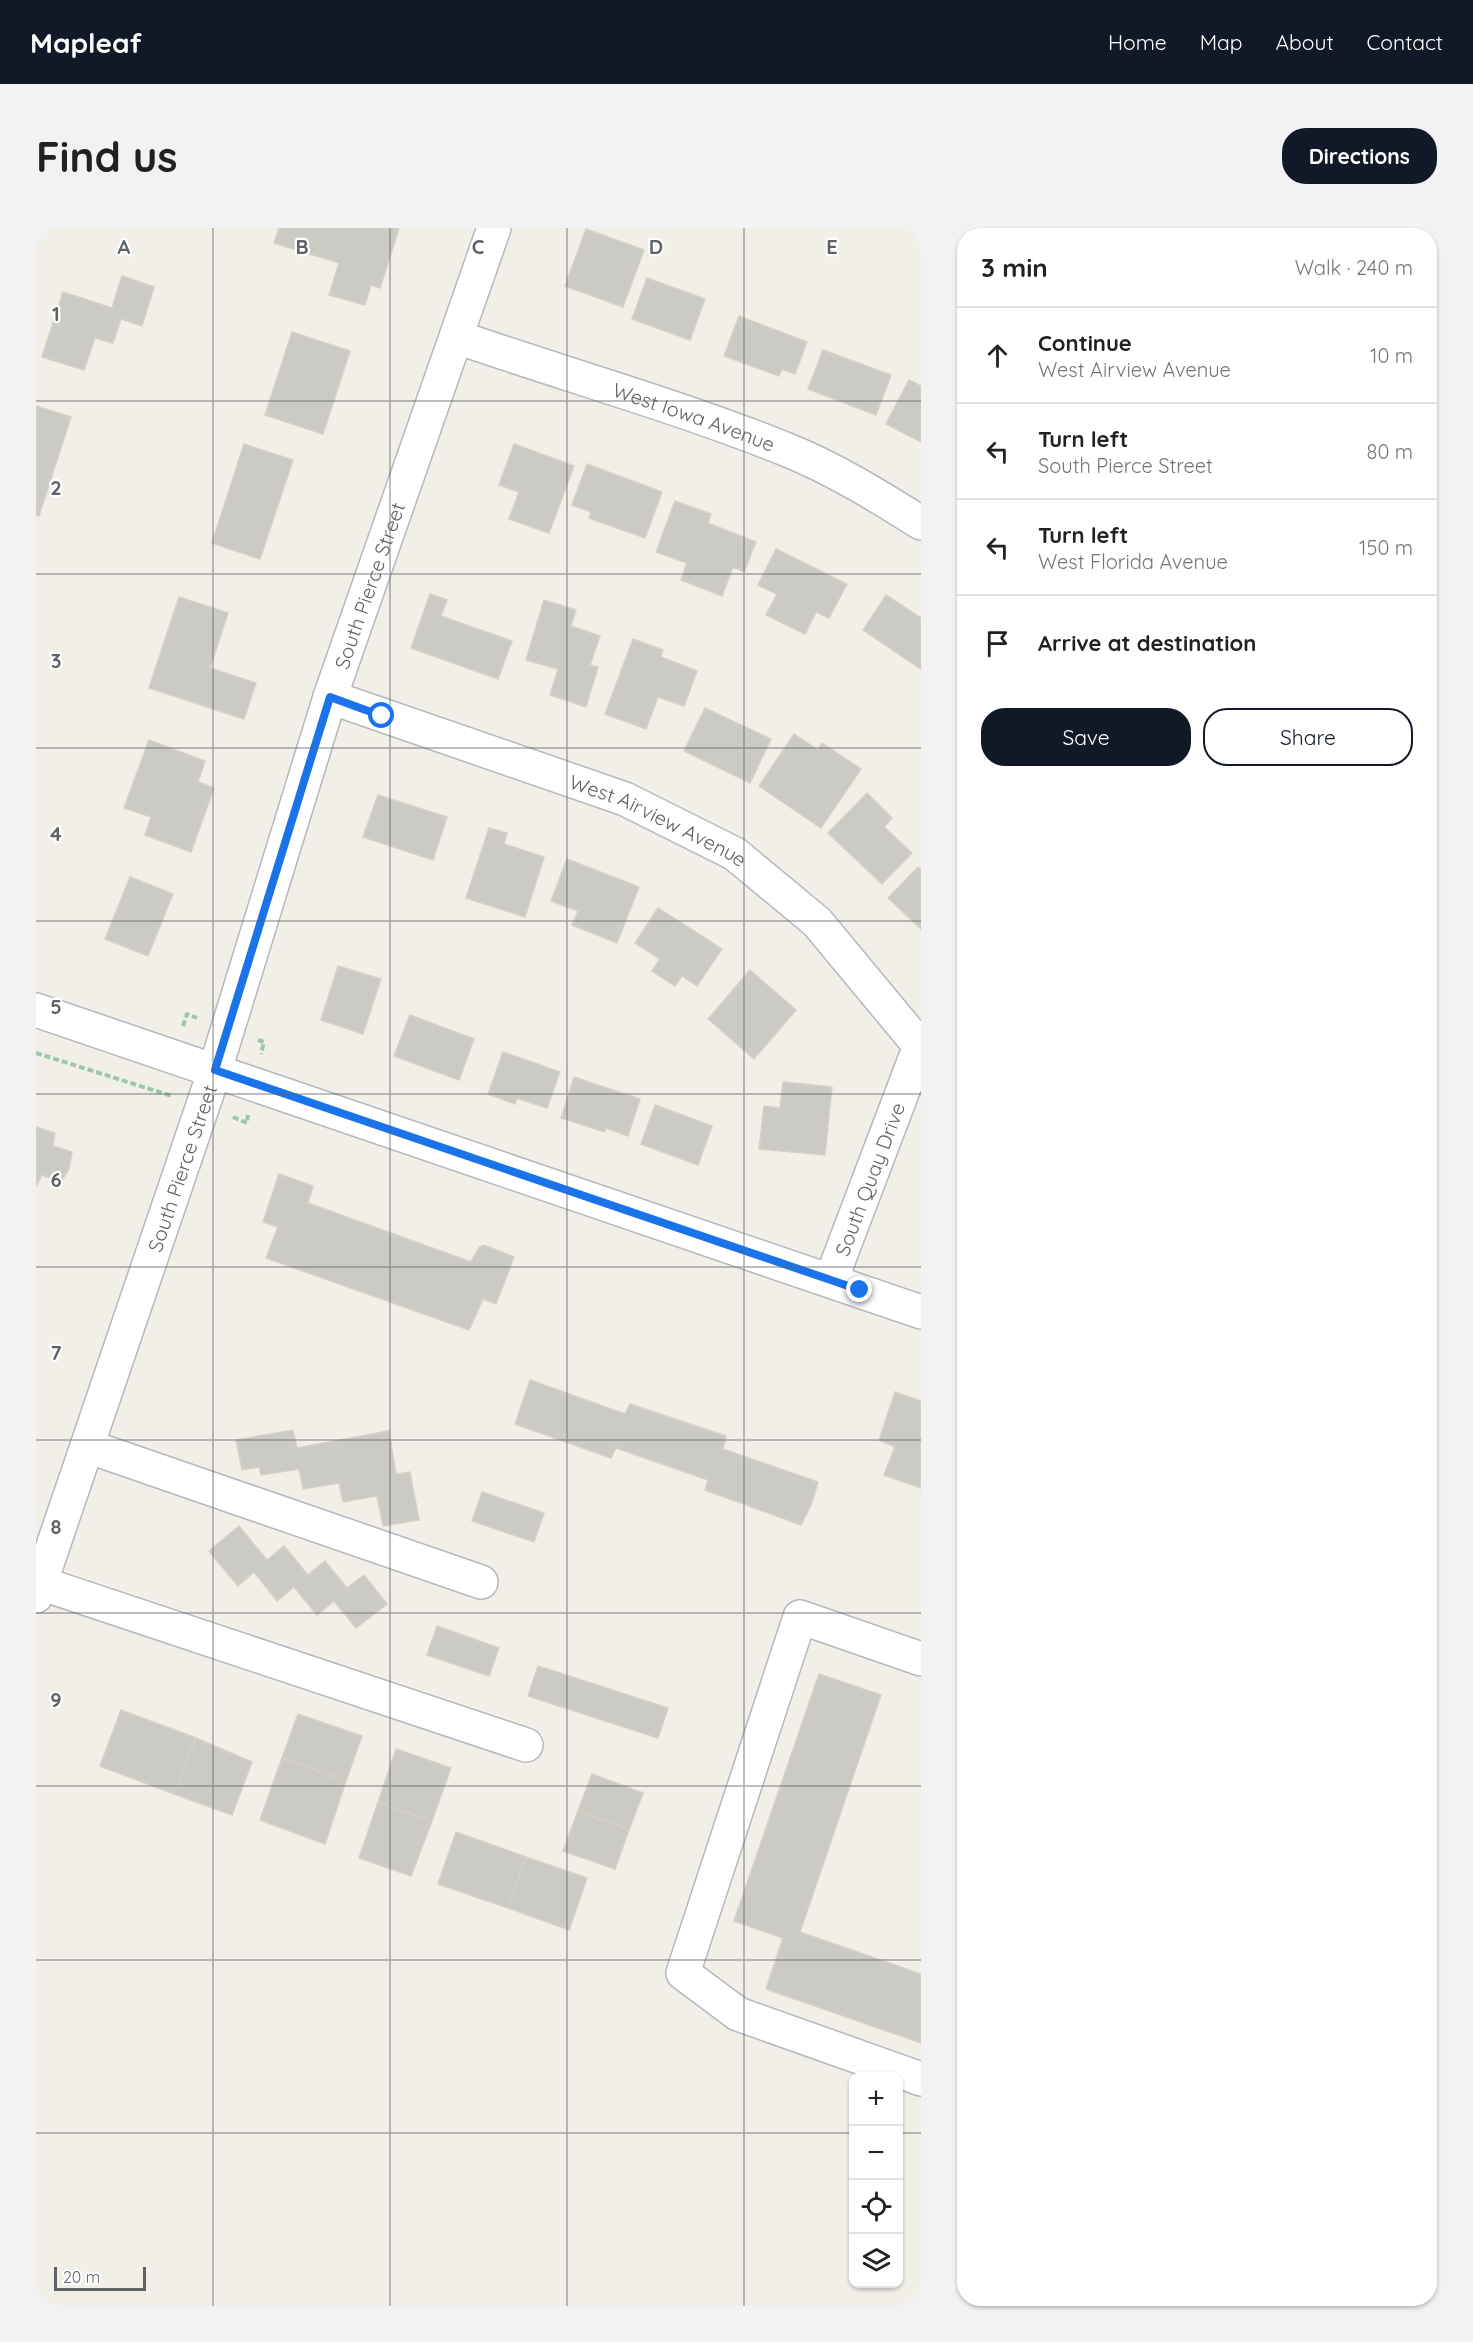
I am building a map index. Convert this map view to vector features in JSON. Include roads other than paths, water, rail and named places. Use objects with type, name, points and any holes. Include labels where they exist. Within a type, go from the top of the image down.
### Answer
[{"type":"street","name":"South Pierce Street","points":[[38,1589],[215,1070],[330,697],[494,228]]},
{"type":"street","name":"West Iowa Avenue","points":[[457,338],[787,449],[876,494],[921,524]]},
{"type":"street","name":"West Airview Avenue","points":[[330,697],[625,798],[735,854],[817,922],[920,1045]]},
{"type":"street","points":[[36,1010],[921,1312]]},
{"type":"street","name":"South Quay Drive","points":[[831,1280],[920,1045]]},
{"type":"street","points":[[87,1446],[482,1582]]},
{"type":"street","points":[[38,1589],[525,1745]]},
{"type":"street","points":[[921,1659],[800,1617],[683,1973],[738,2014],[921,2079]]}]
